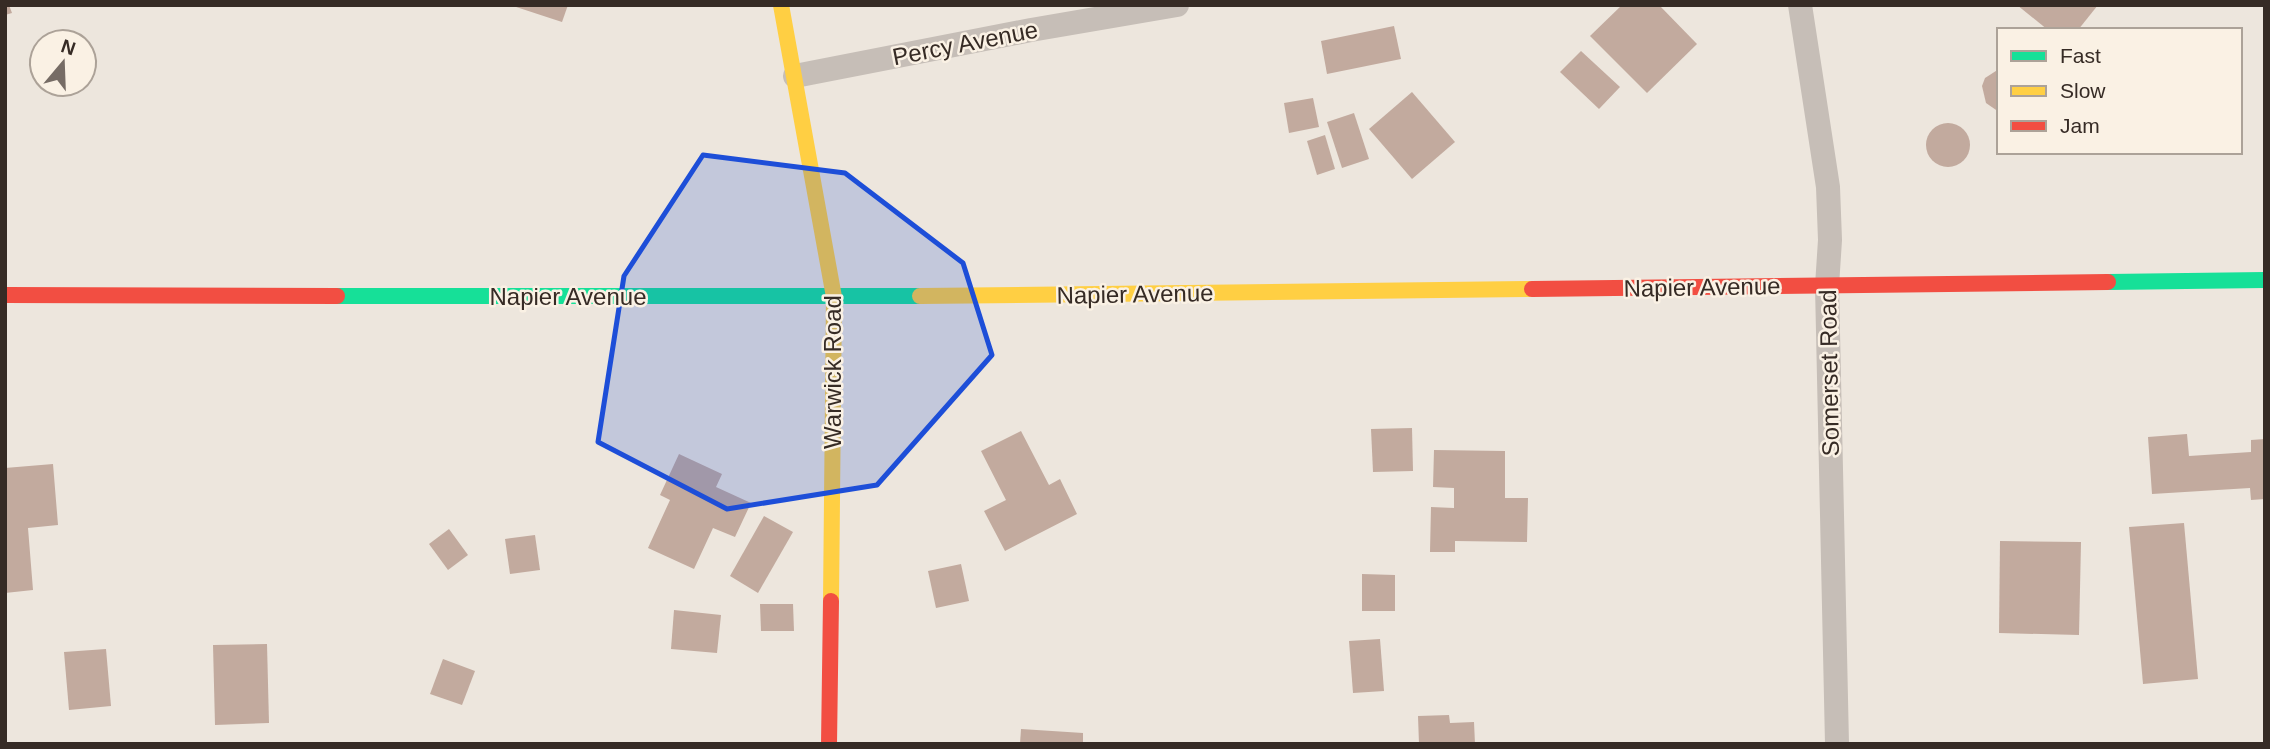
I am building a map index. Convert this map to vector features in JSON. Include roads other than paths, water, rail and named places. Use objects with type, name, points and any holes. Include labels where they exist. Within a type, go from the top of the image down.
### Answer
[{"type":"street","name":"Warwick Road","points":[[781,5],[834,297],[829,744]]},
{"type":"street","name":"Percy Avenue","points":[[795,76],[1031,30],[1177,5]]},
{"type":"street","name":"Somerset Road","points":[[1800,5],[1828,187],[1830,240],[1826,286],[1837,744]]},
{"type":"street","name":"Napier Avenue","points":[[5,295],[834,297],[2265,280]]}]
